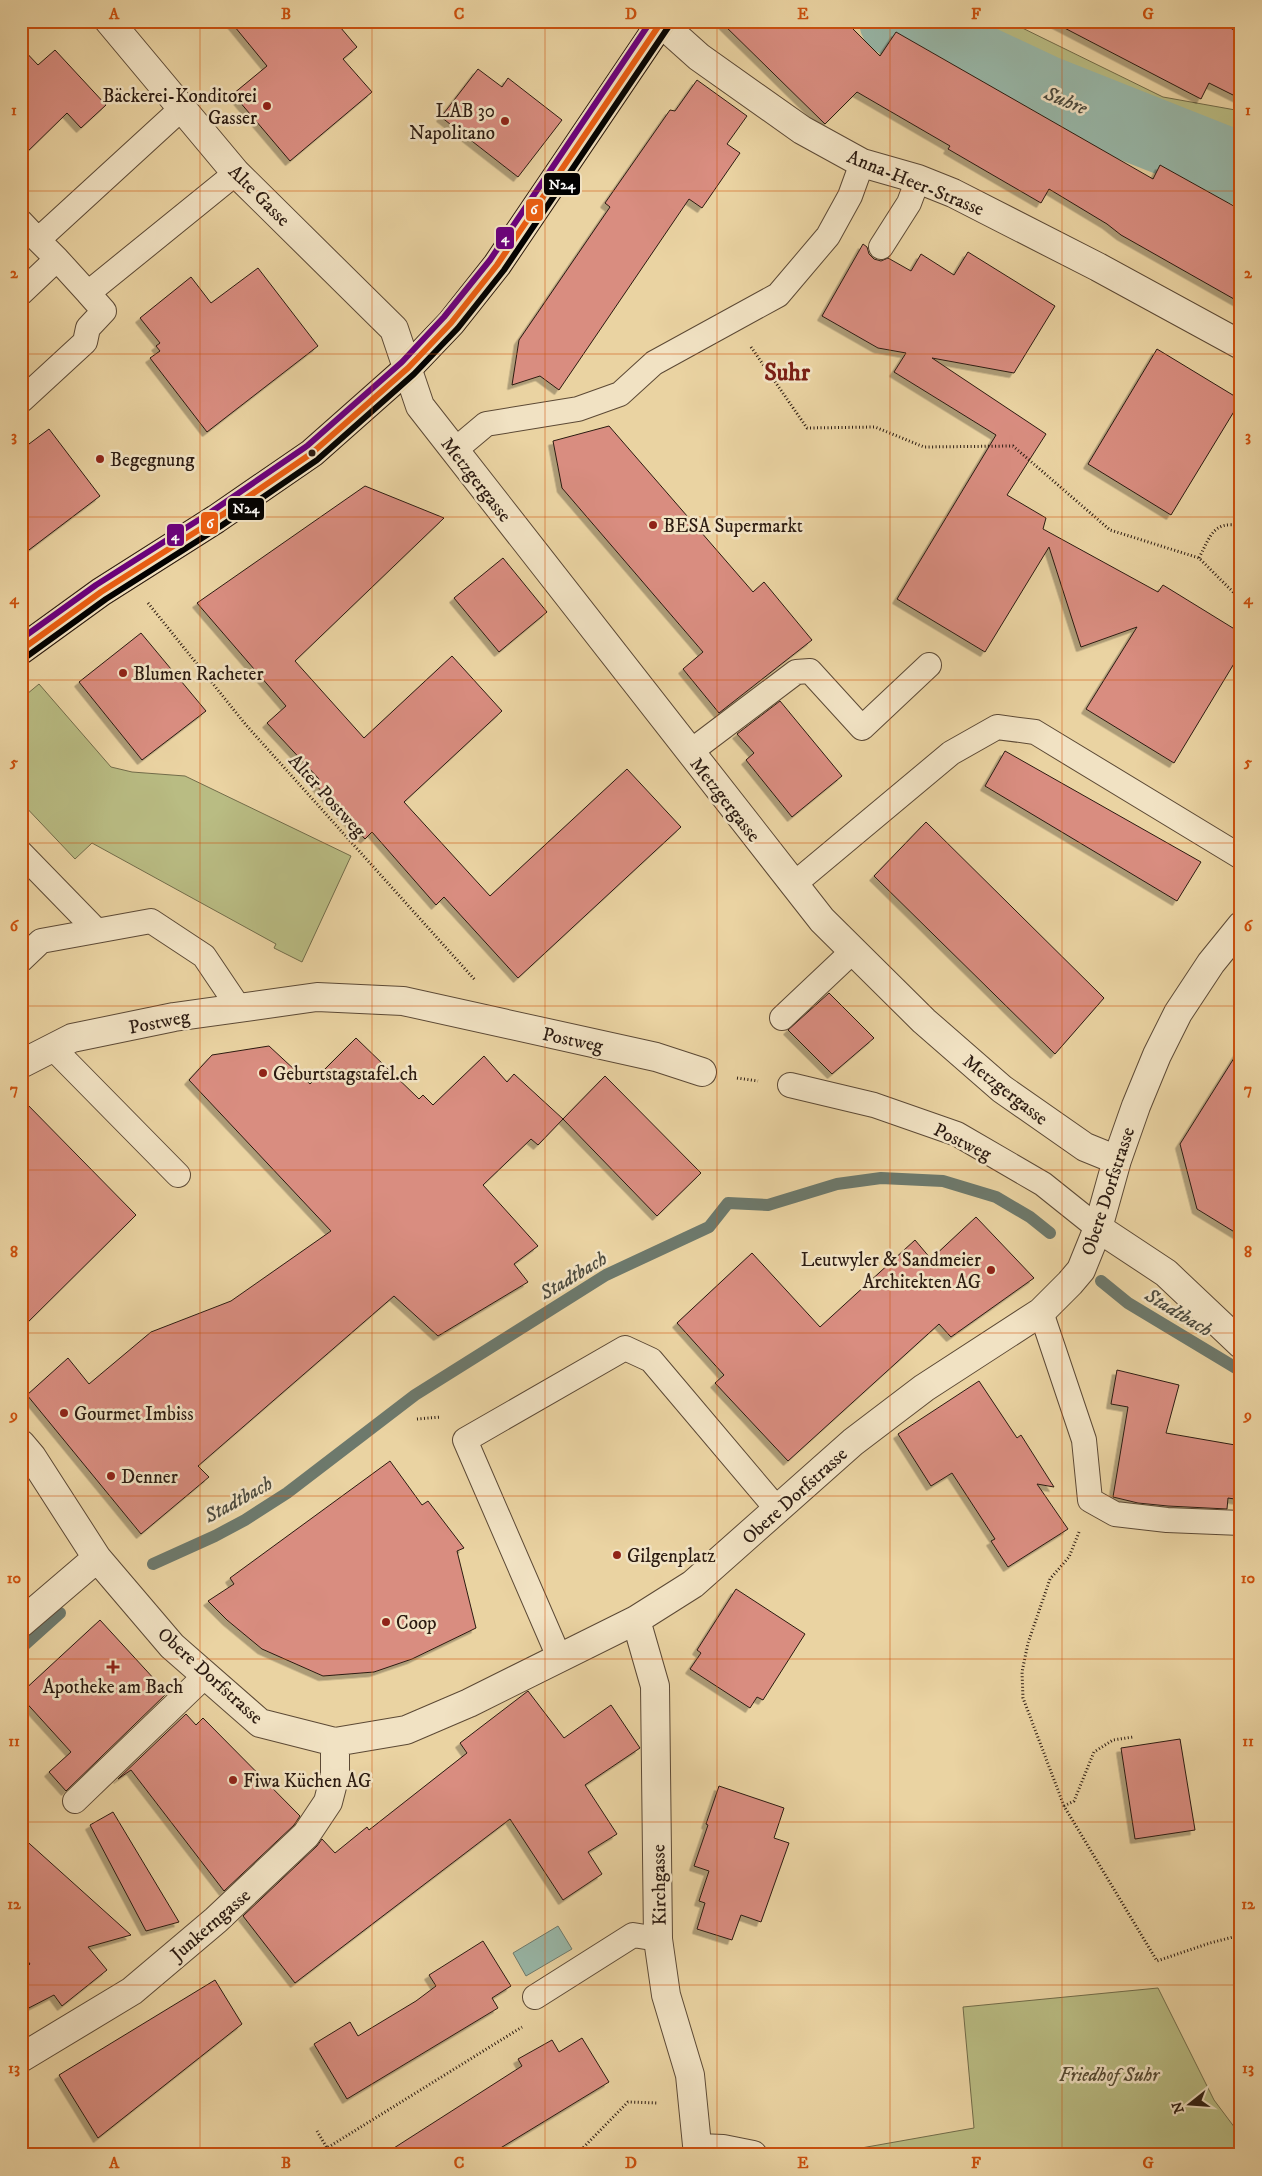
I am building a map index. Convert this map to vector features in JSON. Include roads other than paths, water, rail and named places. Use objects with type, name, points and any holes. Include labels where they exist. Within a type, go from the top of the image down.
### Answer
[{"type":"main road","points":[[21,650],[126,576],[216,519],[312,453],[408,368],[451,323],[497,266],[662,22]]},
{"type":"street","name":"Alte Gasse","points":[[109,21],[236,173],[394,329],[408,368]]},
{"type":"street","name":"Anna-Heer-Strasse","points":[[662,22],[699,56],[795,125],[862,163],[918,179],[953,193],[1098,267],[1241,345]]},
{"type":"street","name":"Metzgergasse","points":[[408,368],[420,406],[822,920],[924,1021],[1002,1089],[1085,1147],[1117,1160]]},
{"type":"street","name":"Obere Dorfstrasse","points":[[21,1444],[32,1457],[97,1558],[172,1646],[260,1723],[335,1742],[406,1730],[469,1703],[636,1620],[693,1584],[854,1442],[924,1388],[1041,1312],[1081,1270],[1098,1228],[1117,1160],[1136,1106],[1157,1055],[1178,1013],[1210,963],[1241,926]]},
{"type":"street","name":"Postweg","points":[[22,1061],[72,1038],[174,1017],[317,997],[403,1002],[656,1057],[702,1072]]},
{"type":"street","points":[[1098,1228],[1166,1273],[1241,1344]]},
{"type":"street","points":[[21,1624],[97,1558]]},
{"type":"street","name":"Kirchgasse","points":[[636,1620],[655,1686],[658,1939],[666,1995],[690,2075],[698,2152]]},
{"type":"street","name":"Junkerngasse","points":[[21,2058],[132,1991],[216,1920],[306,1835],[328,1802],[335,1775],[335,1742]]},
{"type":"street","points":[[698,2152],[723,2149],[753,2155]]},
{"type":"lane","points":[[38,240],[182,108]]},
{"type":"lane","points":[[455,450],[486,424],[578,409],[620,394],[654,363],[778,295],[828,236],[850,196],[862,163]]},
{"type":"lane","points":[[88,293],[236,173]]},
{"type":"lane","points":[[881,247],[909,203],[918,179]]},
{"type":"lane","points":[[21,222],[57,258],[104,311],[88,328],[85,342],[22,400]]},
{"type":"lane","points":[[21,293],[57,258]]},
{"type":"lane","points":[[690,752],[796,672],[810,672],[862,728],[929,665]]},
{"type":"lane","points":[[793,885],[951,752],[997,727],[1036,732],[1241,857]]},
{"type":"lane","points":[[21,853],[96,930]]},
{"type":"lane","points":[[21,960],[41,941],[151,922],[204,956],[238,1008]]},
{"type":"lane","points":[[782,1018],[853,951]]},
{"type":"lane","points":[[53,1048],[178,1175]]},
{"type":"lane","name":"Postweg","points":[[790,1085],[874,1105],[957,1134],[1043,1184],[1098,1228]]},
{"type":"lane","points":[[1041,1312],[1084,1440],[1090,1500],[1115,1514],[1167,1520],[1241,1523]]},
{"type":"lane","points":[[559,1657],[465,1440],[625,1348],[651,1360],[777,1509]]},
{"type":"lane","points":[[75,1801],[206,1675]]},
{"type":"lane","points":[[535,1997],[633,1935],[658,1939]]},
{"type":"waterway","name":"Suhre","points":[[895,21],[1047,92],[1241,169]]},
{"type":"waterway","name":"Stadtbach","points":[[153,1564],[245,1520],[287,1493],[415,1395],[606,1275],[709,1227],[728,1203],[768,1205],[837,1184],[881,1178],[943,1181],[996,1197],[1030,1217],[1050,1233]]},
{"type":"waterway","name":"Stadtbach","points":[[1101,1281],[1128,1303],[1241,1371]]},
{"type":"waterway","name":"Stadtbach","points":[[21,1648],[60,1613]]},
{"type":"place","name":"Bäckerei-Konditorei Gasser","points":[[267,106]]},
{"type":"place","name":"LAB 30 Napolitano","points":[[505,121]]},
{"type":"place","name":"Begegnung","points":[[100,459]]},
{"type":"place","name":"BESA Supermarkt","points":[[653,525]]},
{"type":"place","name":"Blumen Racheter","points":[[123,673]]},
{"type":"place","name":"Geburtstagstafel.ch","points":[[263,1073]]},
{"type":"place","name":"Leutwyler & Sandmeier Architekten AG","points":[[991,1270]]},
{"type":"place","name":"Gourmet Imbiss","points":[[64,1413]]},
{"type":"place","name":"Denner","points":[[111,1476]]},
{"type":"place","name":"Gilgenplatz","points":[[617,1555]]},
{"type":"place","name":"Coop","points":[[386,1622]]},
{"type":"place","name":"Apotheke am Bach","points":[[113,1667]]},
{"type":"place","name":"Fiwa Küchen AG","points":[[233,1780]]},
{"type":"district","name":"Suhr","points":[[787,372]]},
{"type":"park label","name":"Friedhof Suhr","points":[[1109,2074]]}]
